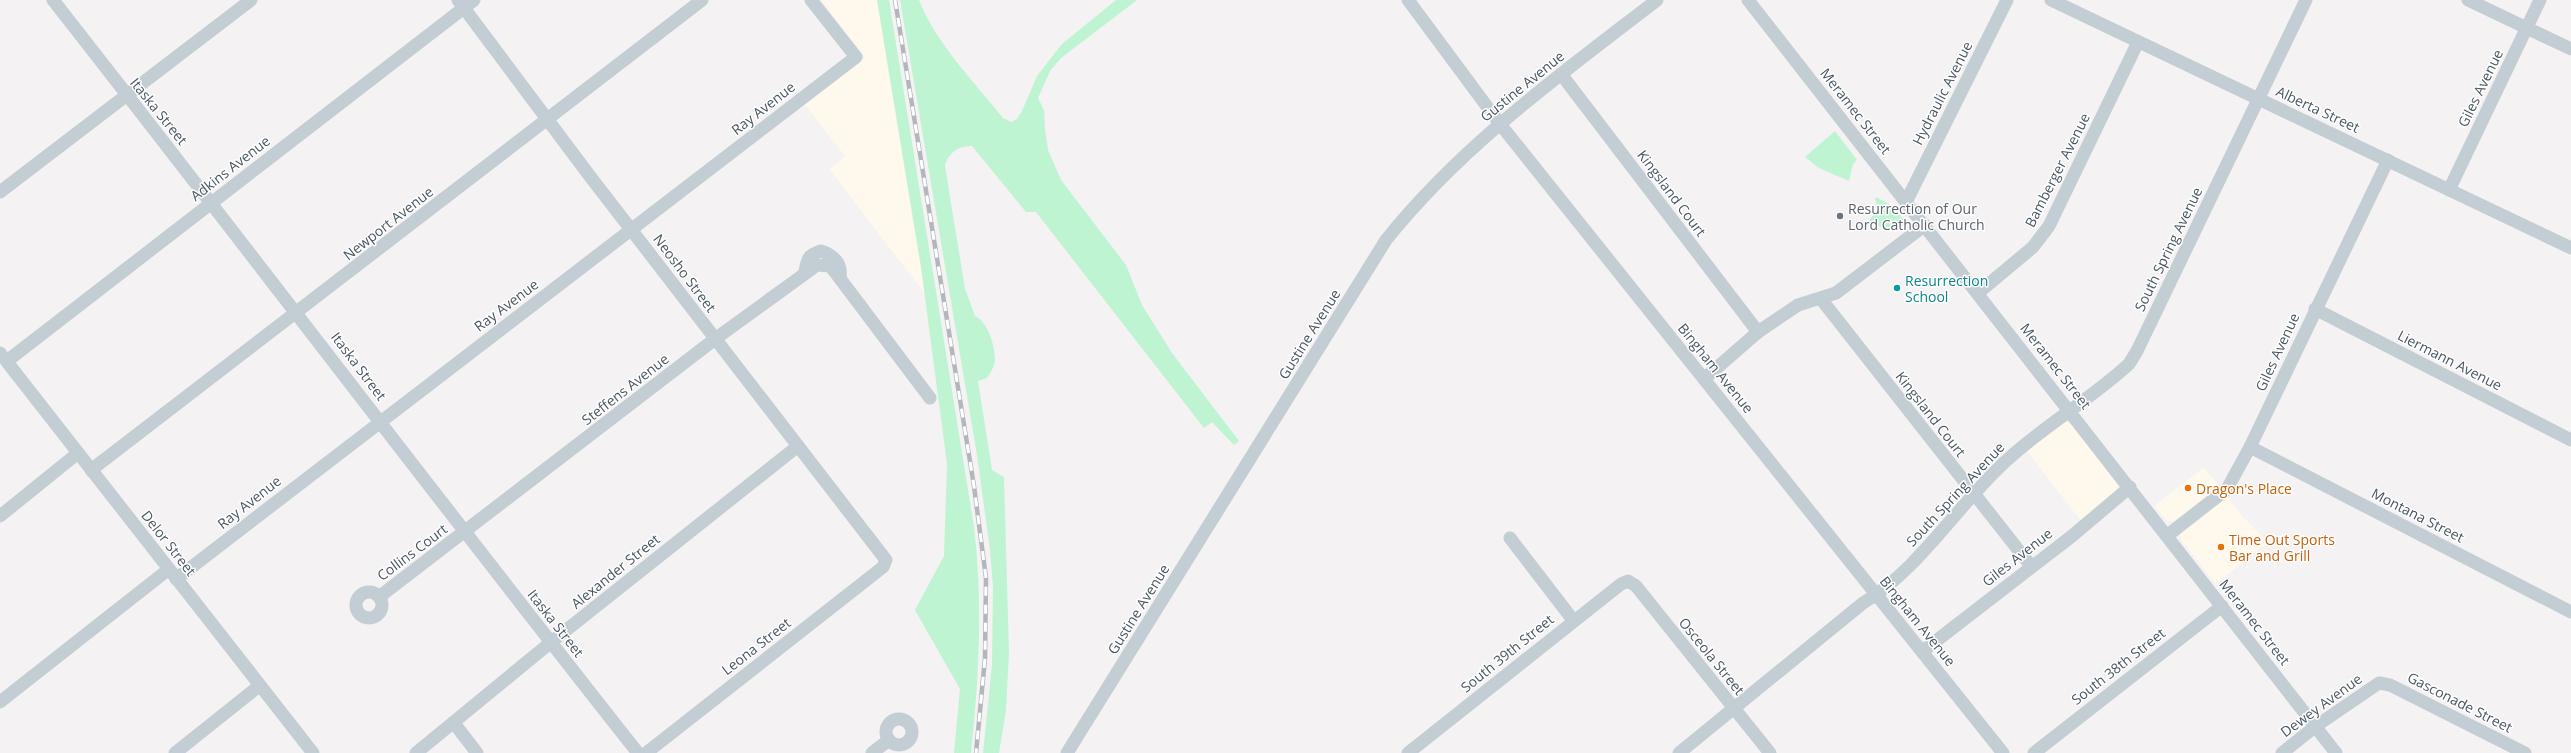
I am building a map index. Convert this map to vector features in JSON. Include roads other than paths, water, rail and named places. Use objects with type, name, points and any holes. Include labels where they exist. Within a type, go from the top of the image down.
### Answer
[{"type":"street","name":"Itaska Street","points":[[53,0],[125,95],[297,313],[550,643],[638,753]]},
{"type":"street","points":[[0,192],[250,0]]},
{"type":"street","name":"Newport Avenue","points":[[91,470],[702,0]]},
{"type":"street","name":"Ray Avenue","points":[[0,702],[380,421],[856,57],[811,0]]},
{"type":"street","name":"Bingham Avenue","points":[[1408,0],[1500,124],[1876,596],[1923,651],[2003,753]]},
{"type":"street","name":"Gustine Avenue","points":[[1067,753],[1386,240],[1442,175],[1500,124],[1561,74],[1657,0]]},
{"type":"street","name":"Meramec Street","points":[[1748,0],[2168,535],[2336,753]]},
{"type":"street","name":"Hydraulic Avenue","points":[[1906,202],[2007,0]]},
{"type":"street","name":"Alberta Street","points":[[2050,0],[2571,248]]},
{"type":"street","name":"South Spring Avenue","points":[[1679,753],[1863,603],[1876,596],[1910,564],[1973,493],[2007,460],[2121,372],[2137,351],[2306,0]]},
{"type":"street","points":[[2468,0],[2571,49]]},
{"type":"street","name":"Giles Avenue","points":[[2449,190],[2540,0]]},
{"type":"street","name":"Neosho Street","points":[[466,3],[549,119],[715,339],[886,558],[886,563]]},
{"type":"street","name":"Adkins Avenue","points":[[3,357],[211,203],[466,3]]},
{"type":"street","name":"Bamberger Avenue","points":[[1978,293],[2033,247],[2049,226],[2138,42]]},
{"type":"street","name":"Kingsland Court","points":[[1561,74],[1758,332]]},
{"type":"street","name":"Giles Avenue","points":[[2168,535],[2227,489],[2250,447],[2315,309],[2388,160]]},
{"type":"street","points":[[1704,379],[1758,332],[1798,305],[1821,299],[1836,293],[1925,225]]},
{"type":"street","name":"Steffens Avenue","points":[[464,532],[812,266],[820,264],[830,266],[930,398]]},
{"type":"street","name":"Kingsland Court","points":[[1821,299],[2032,566]]},
{"type":"street","name":"Liermann Avenue","points":[[2315,309],[2571,440]]},
{"type":"street","name":"Delor Street","points":[[3,357],[259,686],[313,753]]},
{"type":"street","name":"Alexander Street","points":[[416,753],[550,643],[798,446]]},
{"type":"street","name":"Montana Street","points":[[2250,447],[2571,612]]},
{"type":"street","points":[[0,516],[78,454]]},
{"type":"street","name":"Giles Avenue","points":[[1923,651],[2130,487]]},
{"type":"street","name":"Collins Court","points":[[379,597],[464,532]]},
{"type":"street","points":[[1510,538],[1574,620]]},
{"type":"street","name":"Leona Street","points":[[646,753],[886,563]]},
{"type":"street","name":"South 39th Street","points":[[1408,753],[1574,620],[1621,584],[1628,581]]},
{"type":"street","name":"Osceola Street","points":[[1628,581],[1636,586],[1770,753]]},
{"type":"street","name":"South 38th Street","points":[[2034,753],[2222,606]]},
{"type":"street","name":"Dewey Avenue","points":[[2282,753],[2316,726],[2370,688],[2379,684]]},
{"type":"street","name":"Gasconade Street","points":[[2379,684],[2390,685],[2525,753]]},
{"type":"street","points":[[175,753],[259,686]]},
{"type":"street","points":[[454,723],[476,753]]},
{"type":"street","points":[[872,753],[889,740]]},
{"type":"railway","points":[[895,0],[974,486],[986,578],[985,658],[976,753]]},
{"type":"place","name":"Resurrection of Our Lord Catholic Church","points":[[1840,216]]},
{"type":"place","name":"Resurrection School","points":[[1897,288]]},
{"type":"place","name":"Dragon's Place","points":[[2188,488]]},
{"type":"place","name":"Time Out Sports Bar and Grill","points":[[2221,547]]}]
